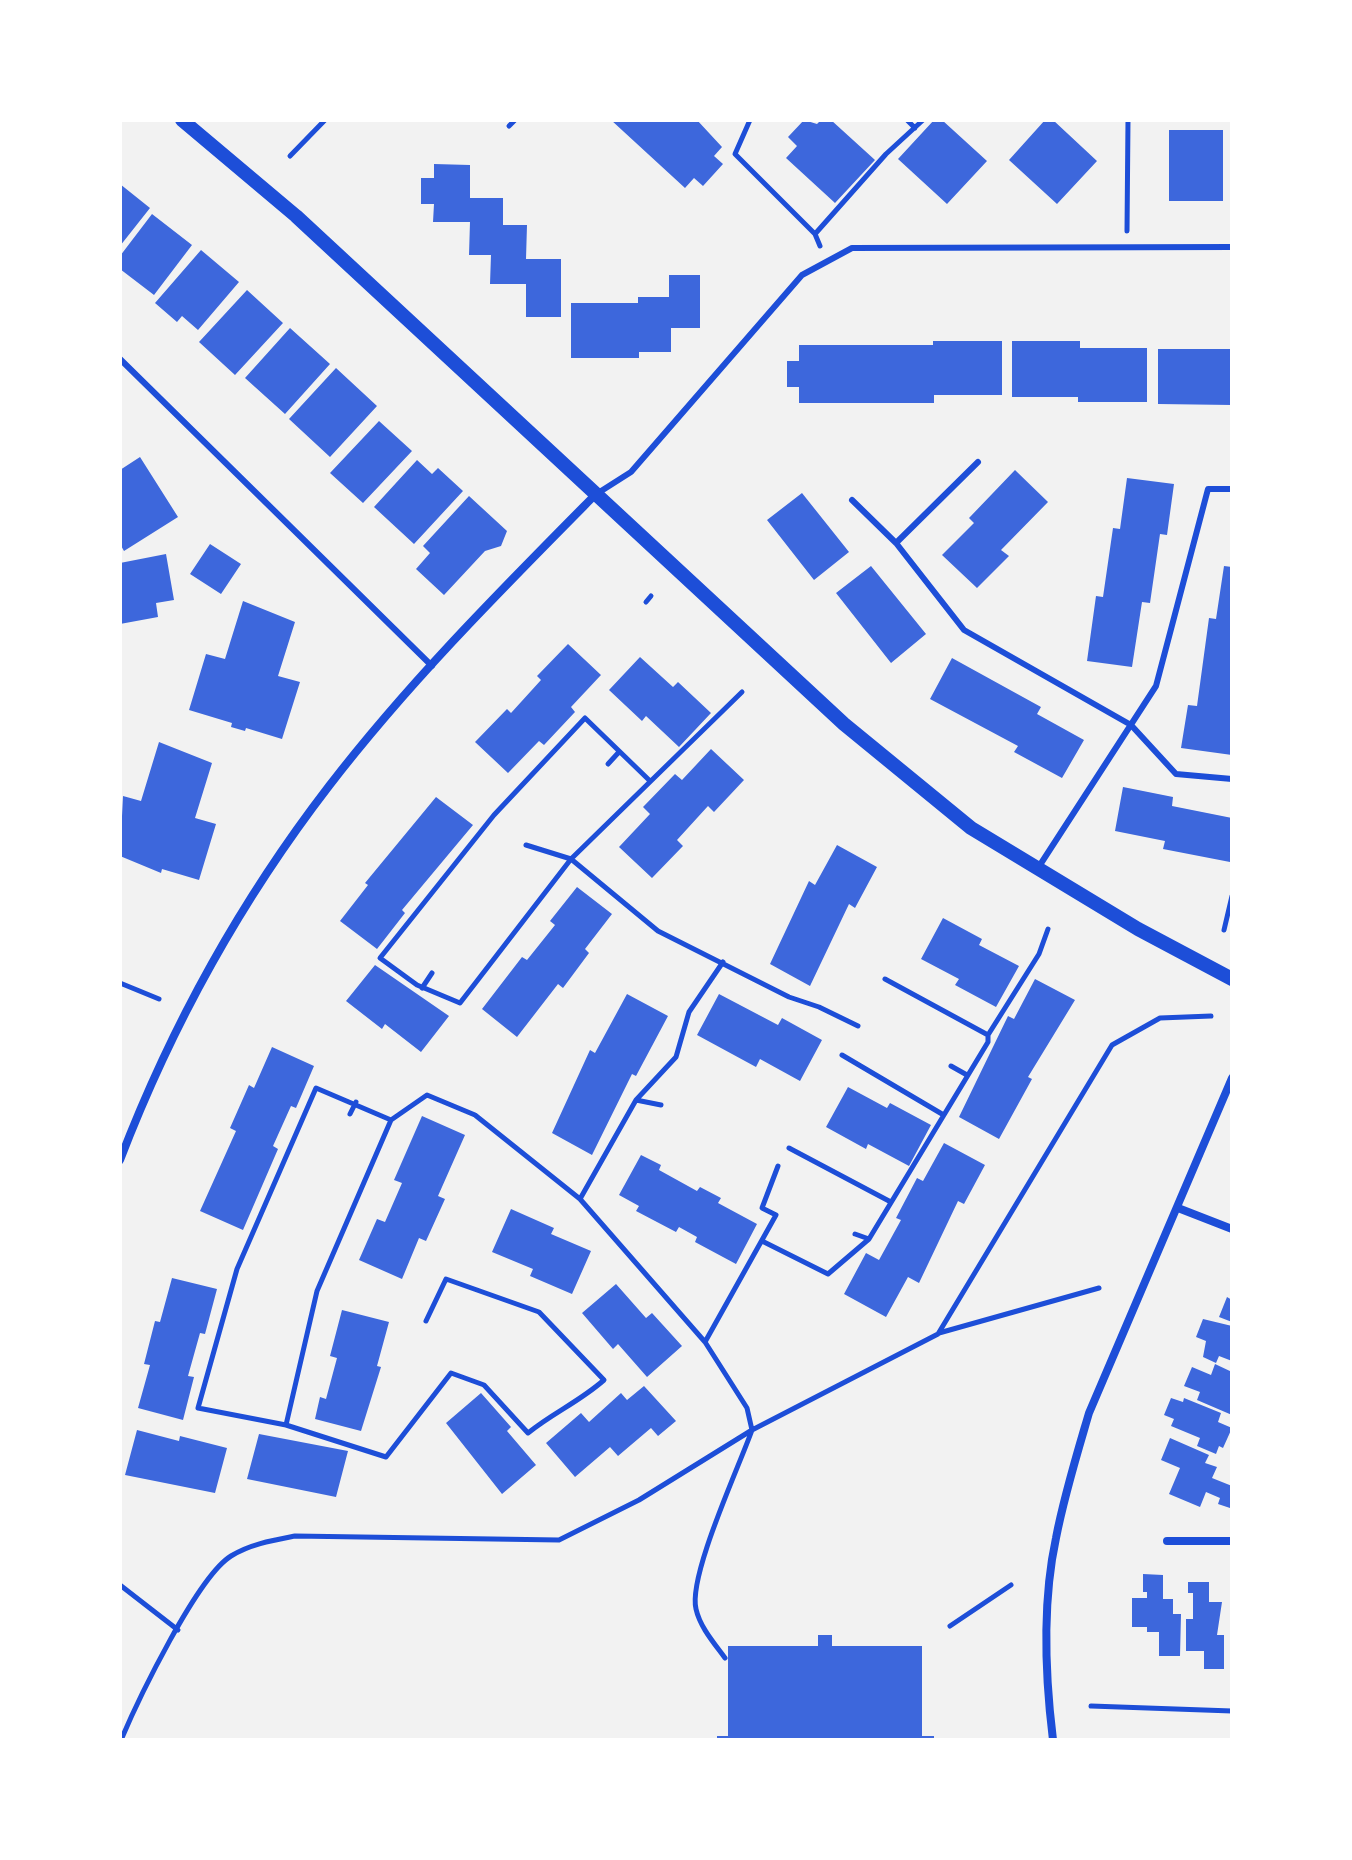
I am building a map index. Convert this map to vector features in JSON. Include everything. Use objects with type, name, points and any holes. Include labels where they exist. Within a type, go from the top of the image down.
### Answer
[{"type":"street","points":[[182,120],[296,216],[844,724],[971,828],[1037,870],[1232,979]]},
{"type":"street","points":[[120,1160],[165,1054],[217,955],[274,862],[330,786],[432,666],[595,495]]},
{"type":"street","points":[[1053,1740],[1046,1687],[1055,1539],[1089,1413],[1232,1078]]},
{"type":"street","points":[[1178,1208],[1232,1229]]},
{"type":"street","points":[[1167,1541],[1232,1541]]},
{"type":"lane","points":[[595,495],[631,472],[802,275],[852,248],[1232,247]]},
{"type":"lane","points":[[120,359],[432,666]]},
{"type":"lane","points":[[896,543],[978,462]]},
{"type":"lane","points":[[1037,870],[1156,686],[1208,489],[1232,489]]},
{"type":"lane","points":[[852,500],[896,543],[964,630],[1131,725],[1176,774],[1232,779]]},
{"type":"path","points":[[290,156],[325,120]]},
{"type":"path","points":[[509,126],[515,120]]},
{"type":"path","points":[[750,120],[735,154],[815,234],[826,261]]},
{"type":"path","points":[[907,120],[915,128]]},
{"type":"path","points":[[815,234],[886,154],[923,120]]},
{"type":"path","points":[[1127,248],[1128,120]]},
{"type":"path","points":[[646,602],[651,596]]},
{"type":"path","points":[[649,780],[585,718],[494,815],[380,958],[422,988],[460,1003],[571,859],[742,692]]},
{"type":"path","points":[[608,764],[619,752]]},
{"type":"path","points":[[526,845],[571,859],[658,931],[789,997],[819,1007],[858,1026]]},
{"type":"path","points":[[1224,930],[1232,896]]},
{"type":"path","points":[[762,1241],[828,1274],[869,1239],[1039,954],[1048,929]]},
{"type":"path","points":[[580,1199],[636,1100],[676,1057],[689,1012],[723,962]]},
{"type":"path","points":[[422,988],[432,973]]},
{"type":"path","points":[[885,979],[988,1035]]},
{"type":"path","points":[[120,983],[159,999]]},
{"type":"path","points":[[938,1334],[1112,1045],[1160,1018],[1211,1016]]},
{"type":"path","points":[[842,1055],[942,1114]]},
{"type":"path","points":[[951,1066],[967,1075]]},
{"type":"path","points":[[391,1120],[356,1102],[316,1088],[237,1269],[198,1408],[286,1425],[386,1457],[451,1373],[484,1385],[528,1433],[554,1411],[578,1403],[604,1380],[539,1312],[446,1279],[426,1321]]},
{"type":"path","points":[[286,1425],[317,1291],[391,1120],[427,1095],[475,1115],[580,1199],[705,1342],[747,1408],[752,1430],[701,1568],[695,1608],[706,1632],[725,1658]]},
{"type":"path","points":[[636,1100],[661,1105]]},
{"type":"path","points":[[350,1114],[356,1102]]},
{"type":"path","points":[[789,1148],[889,1201]]},
{"type":"path","points":[[705,1342],[776,1215],[762,1208],[778,1166]]},
{"type":"path","points":[[855,1234],[869,1239]]},
{"type":"path","points":[[121,1740],[203,1584],[229,1556],[260,1543],[295,1536],[559,1540],[639,1500],[752,1430],[938,1334],[1099,1288]]},
{"type":"path","points":[[120,1585],[178,1630]]},
{"type":"path","points":[[950,1626],[1011,1585]]},
{"type":"path","points":[[1091,1706],[1232,1711]]},
{"type":"building","points":[[611,120],[697,120],[722,147],[714,156],[723,164],[703,186],[694,178],[685,188]]},
{"type":"building","points":[[804,120],[817,124],[821,120],[831,120],[875,160],[835,203],[786,158],[797,146],[788,137]]},
{"type":"building","points":[[934,120],[942,120],[987,161],[947,204],[898,159]]},
{"type":"building","points":[[1045,120],[1053,120],[1097,161],[1057,204],[1009,160]]},
{"type":"building","points":[[1169,130],[1223,130],[1223,201],[1169,201]]},
{"type":"building","points":[[434,164],[470,165],[470,198],[503,198],[503,225],[527,225],[526,259],[561,259],[561,317],[526,317],[526,284],[490,284],[491,255],[469,255],[470,222],[433,222],[434,204],[421,204],[421,178],[434,178]]},
{"type":"building","points":[[120,184],[150,208],[120,246]]},
{"type":"building","points":[[152,214],[192,245],[154,295],[120,269],[120,256]]},
{"type":"building","points":[[201,250],[239,282],[198,330],[182,316],[177,322],[155,303]]},
{"type":"building","points":[[669,275],[700,275],[700,328],[671,328],[671,352],[639,352],[639,358],[571,358],[571,303],[638,303],[638,297],[669,297]]},
{"type":"building","points":[[247,290],[283,323],[235,375],[199,342]]},
{"type":"building","points":[[290,328],[330,364],[285,414],[245,378]]},
{"type":"building","points":[[933,341],[1002,341],[1002,395],[934,395],[934,403],[799,403],[799,387],[787,387],[787,361],[799,361],[799,345],[933,345]]},
{"type":"building","points":[[1012,341],[1080,341],[1080,348],[1147,348],[1147,402],[1078,402],[1078,397],[1012,397]]},
{"type":"building","points":[[1158,349],[1232,349],[1232,405],[1158,404]]},
{"type":"building","points":[[336,368],[377,406],[330,457],[289,419]]},
{"type":"building","points":[[379,421],[412,451],[363,503],[330,473]]},
{"type":"building","points":[[140,457],[178,517],[124,551],[120,544],[120,470]]},
{"type":"building","points":[[417,460],[432,474],[438,468],[463,491],[414,544],[374,507]]},
{"type":"building","points":[[1015,470],[1048,502],[1001,550],[1009,556],[977,588],[942,555],[974,523],[969,518]]},
{"type":"building","points":[[1127,478],[1174,484],[1167,535],[1160,534],[1150,603],[1142,602],[1132,667],[1087,661],[1096,596],[1103,597],[1113,528],[1120,529]]},
{"type":"building","points":[[802,493],[849,552],[814,580],[767,520]]},
{"type":"building","points":[[469,496],[507,531],[501,546],[485,551],[444,595],[416,569],[430,553],[423,546]]},
{"type":"building","points":[[210,544],[241,564],[221,594],[190,574]]},
{"type":"building","points":[[166,554],[174,600],[156,603],[158,617],[120,624],[120,563]]},
{"type":"building","points":[[871,566],[926,634],[891,663],[836,593]]},
{"type":"building","points":[[1224,566],[1232,567],[1232,755],[1181,748],[1188,705],[1197,706],[1209,618],[1216,619]]},
{"type":"building","points":[[243,601],[295,622],[278,676],[300,682],[282,739],[246,728],[245,731],[231,727],[232,723],[189,710],[206,654],[225,659]]},
{"type":"building","points":[[568,644],[601,675],[571,707],[575,712],[544,745],[539,741],[508,773],[475,742],[507,709],[511,713],[541,680],[537,676]]},
{"type":"building","points":[[640,657],[673,687],[678,682],[711,713],[679,747],[646,716],[642,721],[609,690]]},
{"type":"building","points":[[952,658],[1041,707],[1037,714],[1084,740],[1062,778],[1014,752],[1018,746],[930,699]]},
{"type":"building","points":[[159,742],[212,763],[195,818],[216,824],[199,880],[162,869],[161,873],[120,856],[123,796],[141,801]]},
{"type":"building","points":[[711,749],[744,780],[714,812],[708,806],[677,840],[683,846],[652,878],[619,847],[650,814],[643,807],[675,774],[682,780]]},
{"type":"building","points":[[1123,787],[1173,797],[1172,806],[1232,818],[1230,862],[1163,849],[1165,841],[1115,831]]},
{"type":"building","points":[[436,797],[473,825],[402,910],[405,913],[377,949],[340,921],[368,885],[365,883]]},
{"type":"building","points":[[837,845],[877,867],[855,908],[849,904],[810,986],[770,964],[809,881],[815,885]]},
{"type":"building","points":[[577,887],[612,914],[585,949],[589,953],[563,988],[558,984],[517,1037],[482,1009],[522,957],[527,960],[555,925],[550,921]]},
{"type":"building","points":[[943,918],[982,939],[979,945],[1019,966],[996,1007],[955,985],[959,979],[921,959]]},
{"type":"building","points":[[375,965],[449,1016],[421,1052],[385,1024],[382,1029],[346,1001]]},
{"type":"building","points":[[1035,979],[1075,1000],[1028,1077],[1032,1079],[999,1139],[959,1117],[1008,1016],[1014,1019]]},
{"type":"building","points":[[627,994],[668,1016],[636,1076],[632,1074],[592,1155],[552,1133],[590,1050],[595,1053]]},
{"type":"building","points":[[719,994],[778,1025],[782,1018],[822,1040],[800,1081],[760,1059],[756,1067],[697,1035]]},
{"type":"building","points":[[272,1047],[314,1066],[296,1108],[291,1106],[273,1146],[278,1149],[243,1230],[200,1211],[236,1131],[230,1128],[249,1085],[254,1088]]},
{"type":"building","points":[[848,1087],[887,1108],[890,1103],[931,1125],[909,1166],[868,1144],[866,1149],[826,1127]]},
{"type":"building","points":[[422,1116],[465,1135],[438,1196],[445,1199],[426,1241],[419,1238],[402,1279],[359,1260],[377,1219],[385,1222],[402,1183],[394,1180]]},
{"type":"building","points":[[944,1143],[985,1165],[964,1204],[958,1201],[919,1283],[908,1277],[886,1317],[844,1294],[866,1253],[879,1260],[901,1220],[896,1218],[917,1178],[923,1181]]},
{"type":"building","points":[[641,1155],[661,1165],[659,1170],[697,1191],[700,1187],[721,1198],[718,1203],[757,1224],[736,1264],[695,1242],[697,1237],[679,1227],[676,1232],[636,1211],[639,1206],[619,1195]]},
{"type":"building","points":[[511,1209],[554,1228],[551,1234],[591,1251],[572,1294],[530,1276],[533,1269],[492,1252]]},
{"type":"building","points":[[172,1278],[217,1289],[205,1334],[200,1333],[188,1376],[194,1377],[183,1420],[138,1408],[150,1365],[144,1364],[155,1321],[160,1322]]},
{"type":"building","points":[[616,1284],[646,1318],[652,1313],[682,1346],[647,1377],[618,1344],[613,1349],[582,1313]]},
{"type":"building","points":[[1227,1297],[1232,1300],[1232,1322],[1219,1317]]},
{"type":"building","points":[[342,1310],[389,1322],[377,1366],[381,1367],[361,1431],[315,1419],[320,1397],[326,1399],[337,1358],[330,1356]]},
{"type":"building","points":[[1203,1319],[1232,1326],[1232,1361],[1219,1356],[1216,1363],[1203,1357],[1206,1341],[1196,1337]]},
{"type":"building","points":[[1215,1364],[1232,1372],[1232,1415],[1197,1400],[1200,1392],[1184,1386],[1192,1367],[1211,1375]]},
{"type":"building","points":[[644,1386],[676,1421],[658,1436],[651,1428],[618,1456],[610,1447],[575,1477],[546,1443],[581,1413],[589,1422],[621,1393],[627,1400]]},
{"type":"building","points":[[481,1393],[511,1427],[507,1431],[536,1465],[502,1494],[446,1423]]},
{"type":"building","points":[[1171,1398],[1183,1402],[1184,1398],[1221,1413],[1218,1422],[1232,1428],[1223,1448],[1219,1446],[1216,1454],[1197,1446],[1200,1438],[1171,1426],[1174,1419],[1164,1415]]},
{"type":"building","points":[[137,1430],[179,1441],[180,1436],[227,1448],[215,1493],[125,1475]]},
{"type":"building","points":[[259,1434],[348,1451],[336,1497],[247,1479]]},
{"type":"building","points":[[1170,1438],[1209,1455],[1205,1463],[1217,1467],[1212,1478],[1232,1486],[1230,1508],[1218,1504],[1220,1498],[1206,1492],[1200,1507],[1169,1494],[1180,1468],[1161,1460]]},
{"type":"building","points":[[1143,1574],[1163,1575],[1163,1599],[1173,1599],[1173,1614],[1181,1614],[1180,1656],[1159,1656],[1159,1632],[1147,1632],[1147,1627],[1132,1627],[1132,1598],[1147,1598],[1147,1592],[1143,1592]]},
{"type":"building","points":[[1188,1582],[1209,1582],[1209,1602],[1222,1602],[1217,1635],[1224,1635],[1224,1669],[1204,1669],[1204,1651],[1186,1651],[1186,1619],[1193,1619],[1193,1593],[1188,1593]]},
{"type":"building","points":[[818,1635],[832,1635],[832,1646],[922,1646],[922,1736],[934,1736],[934,1740],[717,1740],[717,1736],[728,1736],[728,1646],[818,1646]]}]
